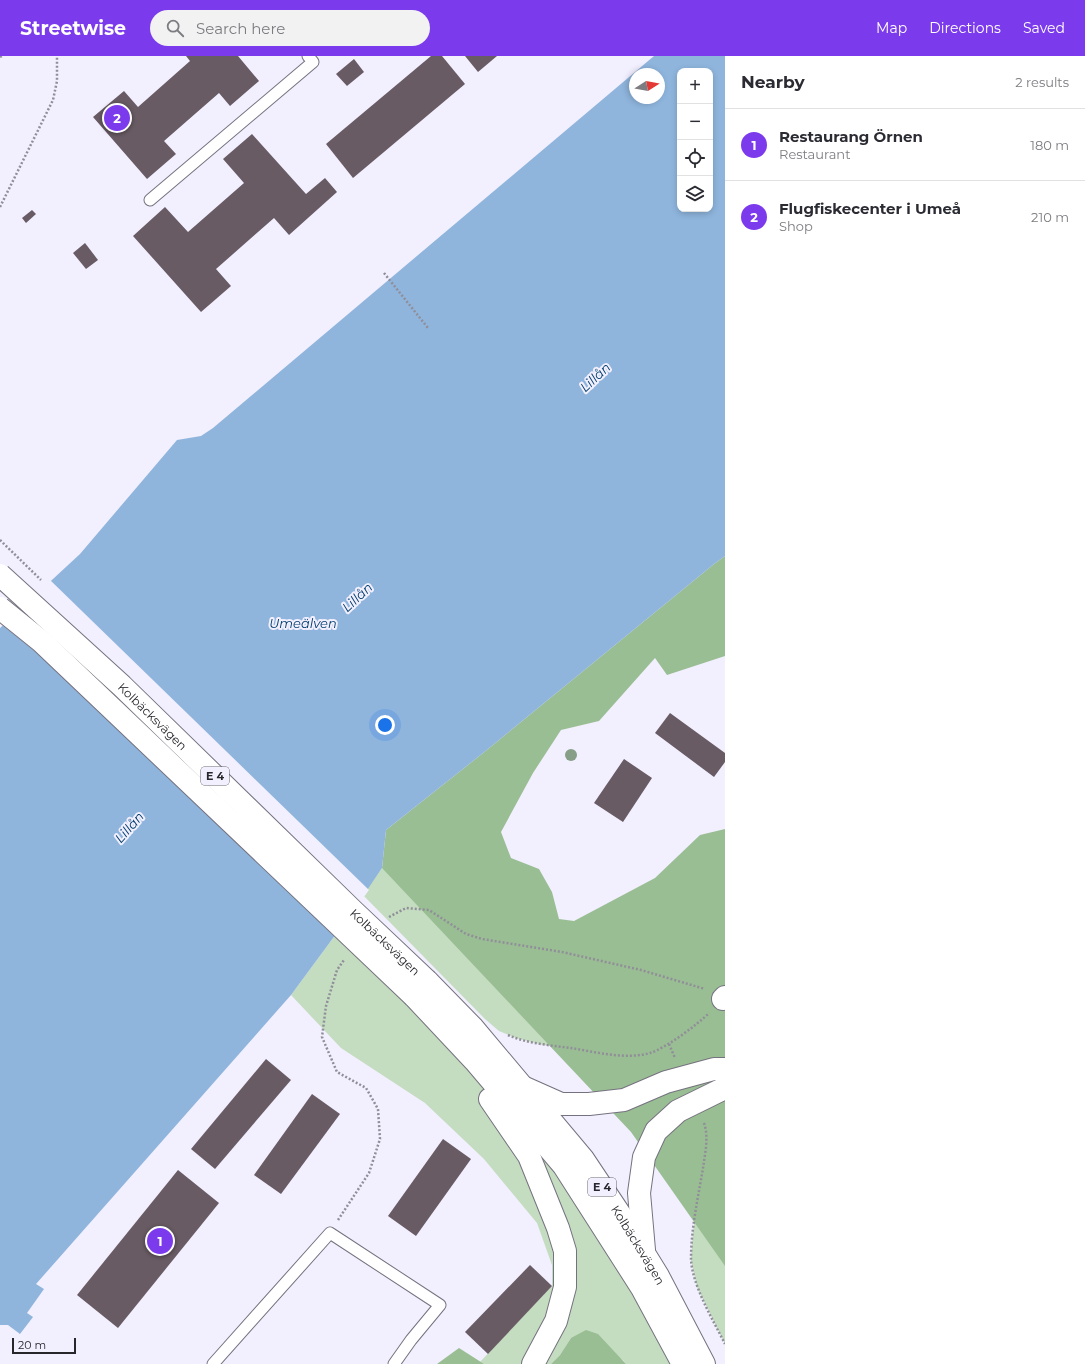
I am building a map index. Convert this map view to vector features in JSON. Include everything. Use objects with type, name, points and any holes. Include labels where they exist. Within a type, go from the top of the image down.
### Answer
[{"type":"highway","name":"Kolbäcksvägen","points":[[0,575],[122,686],[352,911],[420,988],[442,1026],[475,1061],[564,1166],[642,1288],[683,1364]]},
{"type":"highway","name":"Kolbäcksvägen","points":[[0,608],[42,642],[420,988],[473,1028],[583,1159],[619,1213],[661,1282],[704,1364]]},
{"type":"highway","points":[[442,1026],[529,1156],[558,1228],[565,1251],[565,1287],[556,1321],[533,1364]]},
{"type":"highway","points":[[521,1086],[562,1104],[590,1104],[624,1100],[666,1082],[714,1069],[725,1069]]},
{"type":"highway","points":[[645,1255],[639,1193],[644,1157],[656,1131],[678,1111],[725,1088]]},
{"type":"lane","points":[[150,200],[313,62],[308,56]]},
{"type":"lane","points":[[213,1364],[330,1233],[440,1305],[411,1340],[394,1364]]},
{"type":"path","points":[[0,207],[53,100],[57,81],[56,56]]},
{"type":"path","points":[[384,273],[428,328]]},
{"type":"path","points":[[505,1033],[516,1038],[543,1045],[630,1056],[650,1053],[669,1044],[707,1015],[724,998]]},
{"type":"path","points":[[706,1144],[693,1231],[691,1260],[697,1286],[725,1344]]},
{"type":"green space","points":[[725,556],[725,656],[667,675],[655,658],[599,721],[561,730],[533,773],[501,832],[511,858],[539,869],[552,892],[559,919],[574,921],[655,878],[700,835],[725,829],[725,1266],[631,1132],[382,868],[386,830]]},
{"type":"green space","points":[[382,868],[669,1044],[725,1208],[725,1344],[697,1287],[691,1260],[693,1231],[698,1200],[630,1056],[543,1045],[516,1038],[499,1031],[485,1019],[363,895]]},
{"type":"green space","points":[[353,911],[536,1134],[683,1364],[626,1364],[623,1360],[571,1338],[560,1355],[551,1364],[484,1364],[480,1362],[552,1286],[552,1265],[537,1223],[484,1159],[425,1103],[341,1048],[291,995]]},
{"type":"green space","points":[[586,1330],[598,1334],[626,1364],[551,1364],[560,1355],[571,1338]]},
{"type":"green space","points":[[459,1348],[484,1364],[437,1364]]},
{"type":"water","name":"Umeälven","points":[[654,56],[725,56],[725,556],[386,830],[382,868],[353,911],[291,995],[36,1284],[44,1289],[27,1313],[33,1317],[20,1334],[8,1325],[0,1325],[0,628],[80,554],[177,440],[201,436],[213,428],[629,77],[629,104],[665,104],[665,68],[640,68]]},
{"type":"pier","points":[[49,579],[369,890],[335,937],[282,884],[46,660],[1,624]]},
{"type":"building","points":[[186,56],[238,56],[259,81],[230,106],[219,93],[164,141],[176,154],[147,179],[93,117],[124,91],[138,107],[190,61]]},
{"type":"building","points":[[431,56],[442,56],[465,84],[353,178],[326,144]]},
{"type":"building","points":[[465,56],[497,56],[478,72]]},
{"type":"building","points":[[354,59],[364,72],[347,86],[336,74]]},
{"type":"building","points":[[252,134],[306,194],[325,178],[337,192],[289,235],[274,218],[216,269],[231,286],[201,312],[133,236],[165,207],[188,232],[244,183],[223,159]]},
{"type":"building","points":[[32,210],[36,214],[26,223],[22,218]]},
{"type":"building","points":[[85,243],[98,260],[86,269],[73,253]]},
{"type":"building","points":[[670,713],[725,753],[725,762],[714,777],[655,733]]},
{"type":"building","points":[[624,759],[652,778],[623,822],[594,803]]},
{"type":"building","points":[[266,1059],[291,1080],[215,1169],[191,1149]]},
{"type":"building","points":[[312,1094],[340,1114],[281,1194],[254,1175]]},
{"type":"building","points":[[443,1139],[471,1159],[416,1236],[388,1216]]},
{"type":"building","points":[[178,1170],[219,1203],[118,1328],[77,1295]]},
{"type":"building","points":[[530,1265],[552,1286],[488,1354],[465,1332]]},
{"type":"place","name":"Flugfiskecenter i Umeå","points":[[117,118]]},
{"type":"place","name":"Restaurang Örnen","points":[[160,1241]]},
{"type":"water label","name":"Lillån","points":[[595,377]]},
{"type":"water label","name":"Lillån","points":[[357,597]]},
{"type":"water label","name":"Lillån","points":[[129,827]]}]
